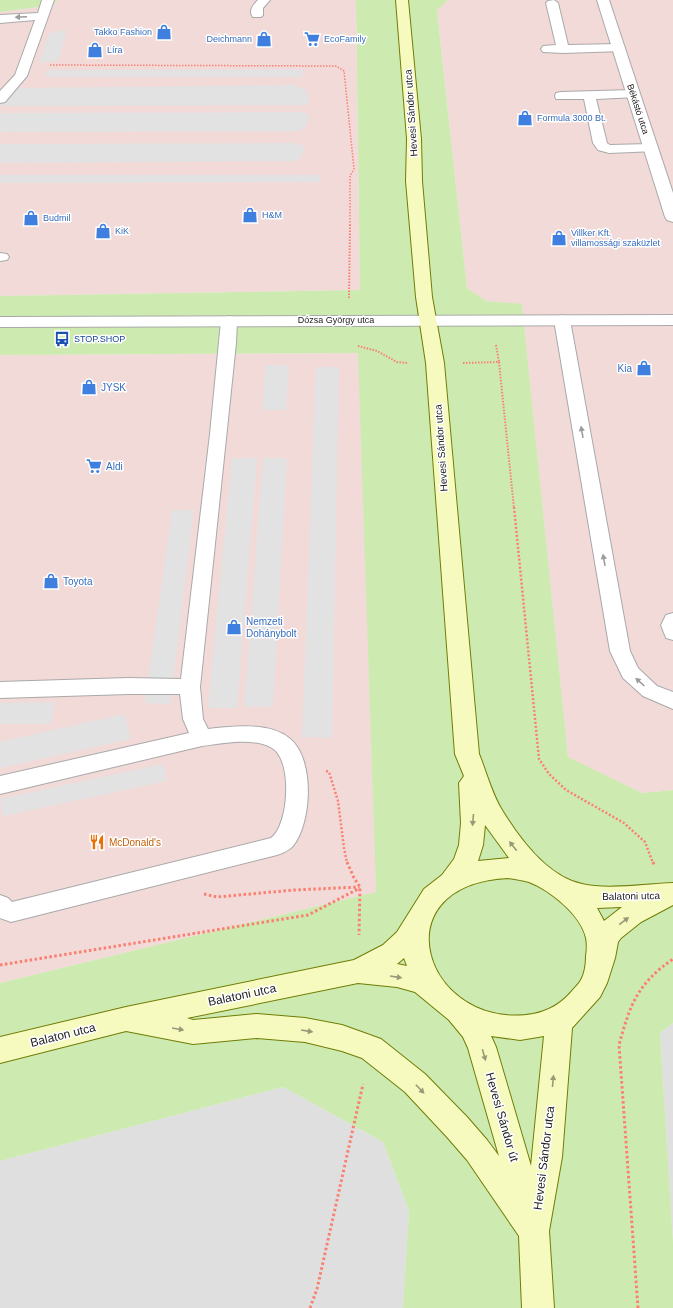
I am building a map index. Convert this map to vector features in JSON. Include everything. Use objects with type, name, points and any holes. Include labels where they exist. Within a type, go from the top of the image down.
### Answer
[{"type":"main road","name":"Hevesi Sándor utca","points":[[402,0],[414,138],[414,181],[424,297],[435,363],[467,754],[491,814],[525,861],[539,875]]},
{"type":"main road","name":"Hevesi Sándor út","points":[[467,754],[474,806],[471,845],[466,862],[452,880],[431,898],[418,920],[415,944],[421,969],[435,992],[457,1011],[473,1028],[482,1047],[534,1231]]},
{"type":"main road","name":"Hevesi Sándor út","points":[[452,880],[479,870],[509,868],[539,875],[566,890],[586,912],[599,937],[600,965],[589,991],[569,1012],[544,1024],[515,1028],[485,1023],[457,1011]]},
{"type":"main road","name":"Balatoni utca","points":[[566,890],[582,896],[597,897],[670,895]]},
{"type":"main road","name":"Balatoni utca","points":[[600,965],[607,937],[618,925],[632,914],[670,895]]},
{"type":"main road","name":"Balatoni utca","points":[[126,1019],[358,972],[387,956],[399,947],[411,936],[418,920]]},
{"type":"main road","name":"Balatoni utca","points":[[358,972],[398,977],[419,982],[435,992]]},
{"type":"main road","name":"Hevesi Sándor utca","points":[[538,1308],[534,1231],[546,1157],[559,1024],[569,1012]]},
{"type":"main road","points":[[126,1019],[194,1032],[257,1026],[305,1030],[342,1038],[371,1048],[415,1083],[457,1127],[477,1150],[534,1231]]},
{"type":"main road","name":"Balaton utca","points":[[0,1050],[126,1019]]},
{"type":"street","name":"Békástó utca","points":[[603,0],[673,217]]},
{"type":"street","name":"Dózsa György utca","points":[[0,322],[673,320]]},
{"type":"lane","points":[[0,99],[14,84],[22,71],[48,0]]},
{"type":"lane","points":[[257,15],[257,8],[264,0]]},
{"type":"lane","points":[[552,3],[563,49]]},
{"type":"lane","points":[[0,19],[42,16]]},
{"type":"lane","points":[[547,50],[618,48]]},
{"type":"lane","points":[[561,96],[633,94]]},
{"type":"lane","points":[[589,95],[600,143],[604,147],[609,149],[651,148]]},
{"type":"lane","points":[[562,320],[620,651],[630,673],[650,691],[673,701]]},
{"type":"lane","points":[[202,738],[193,719],[190,687],[220,427],[228,343],[228,321]]},
{"type":"lane","points":[[673,620],[671,625],[673,633]]},
{"type":"lane","points":[[0,690],[128,686],[190,687]]},
{"type":"lane","points":[[0,785],[202,738],[228,735],[248,735],[265,737],[279,742],[287,747],[293,757],[296,768],[297,792],[292,826],[284,841],[277,846],[11,912],[5,910],[0,905]]},
{"type":"path","points":[[22,71],[51,65],[330,65],[341,68],[344,71],[354,169],[350,176],[349,320]]},
{"type":"path","points":[[356,346],[377,352],[397,362],[499,362],[540,759],[550,774],[566,790],[624,823],[645,842],[670,895]]},
{"type":"path","points":[[296,768],[317,768],[329,772],[339,805],[342,842],[351,877],[360,887],[358,972]]},
{"type":"path","points":[[188,867],[195,885],[201,894],[217,897],[294,890],[360,887]]},
{"type":"path","points":[[0,965],[308,916],[360,887]]},
{"type":"path","points":[[638,1308],[619,1045],[627,1016],[638,990],[658,968],[673,959]]},
{"type":"path","points":[[310,1308],[317,1289],[371,1048]]},
{"type":"shaded area","points":[[57,0],[356,0],[360,290],[0,296],[0,12],[54,5]]},
{"type":"shaded area","points":[[448,0],[673,0],[673,790],[642,793],[568,758],[522,305],[486,301],[467,288],[437,9]]},
{"type":"shaded area","points":[[67,30],[59,60],[39,63],[49,33]]},
{"type":"shaded area","points":[[303,69],[302,77],[45,77],[47,70]]},
{"type":"shaded area","points":[[294,85],[306,90],[309,95],[308,105],[1,106],[18,88]]},
{"type":"shaded area","points":[[0,113],[305,113],[309,116],[306,127],[298,131],[0,132]]},
{"type":"shaded area","points":[[296,143],[302,145],[305,149],[300,158],[296,161],[0,163],[0,144]]},
{"type":"shaded area","points":[[0,175],[320,175],[320,182],[0,183]]},
{"type":"shaded area","points":[[359,353],[376,892],[0,983],[0,355]]},
{"type":"shaded area","points":[[266,365],[289,365],[286,410],[262,410]]},
{"type":"shaded area","points":[[316,367],[339,367],[332,738],[302,737]]},
{"type":"shaded area","points":[[232,458],[257,458],[237,708],[208,708]]},
{"type":"shaded area","points":[[263,458],[287,458],[273,707],[244,707]]},
{"type":"shaded area","points":[[172,510],[194,510],[170,704],[145,703]]},
{"type":"shaded area","points":[[55,702],[51,724],[0,724],[0,703]]},
{"type":"shaded area","points":[[124,714],[131,739],[0,768],[0,742]]},
{"type":"shaded area","points":[[163,764],[167,781],[3,816],[0,799]]},
{"type":"shaded area","points":[[673,1023],[673,1242],[660,1033]]},
{"type":"shaded area","points":[[283,1087],[383,1142],[409,1211],[403,1308],[0,1308],[0,1161]]},
{"type":"green space","points":[[0,0],[57,0],[54,5],[0,12]]},
{"type":"green space","points":[[356,0],[448,0],[437,10],[467,288],[486,301],[522,304],[568,757],[642,793],[673,790],[673,1023],[660,1033],[673,1242],[673,1308],[403,1308],[409,1211],[383,1142],[283,1087],[0,1161],[0,983],[376,892],[358,353],[0,355],[0,296],[360,290]]},
{"type":"place","name":"Takko Fashion","points":[[164,32]]},
{"type":"place","name":"Deichmann","points":[[264,39]]},
{"type":"place","name":"EcoFamily","points":[[312,39]]},
{"type":"place","name":"Líra","points":[[95,50]]},
{"type":"place","name":"Formula 3000 Bt.","points":[[525,118]]},
{"type":"place","name":"H&M","points":[[250,215]]},
{"type":"place","name":"Budmil","points":[[31,218]]},
{"type":"place","name":"KiK","points":[[103,231]]},
{"type":"place","name":"Villker Kft. villamossági szaküzlet","points":[[559,238]]},
{"type":"place","name":"STOP.SHOP","points":[[62,339]]},
{"type":"place","name":"Kia","points":[[644,368]]},
{"type":"place","name":"JYSK","points":[[89,387]]},
{"type":"place","name":"Aldi","points":[[94,466]]},
{"type":"place","name":"Toyota","points":[[51,581]]},
{"type":"place","name":"Nemzeti Dohánybolt","points":[[234,627]]},
{"type":"place","name":"McDonald's","points":[[97,842]]}]
